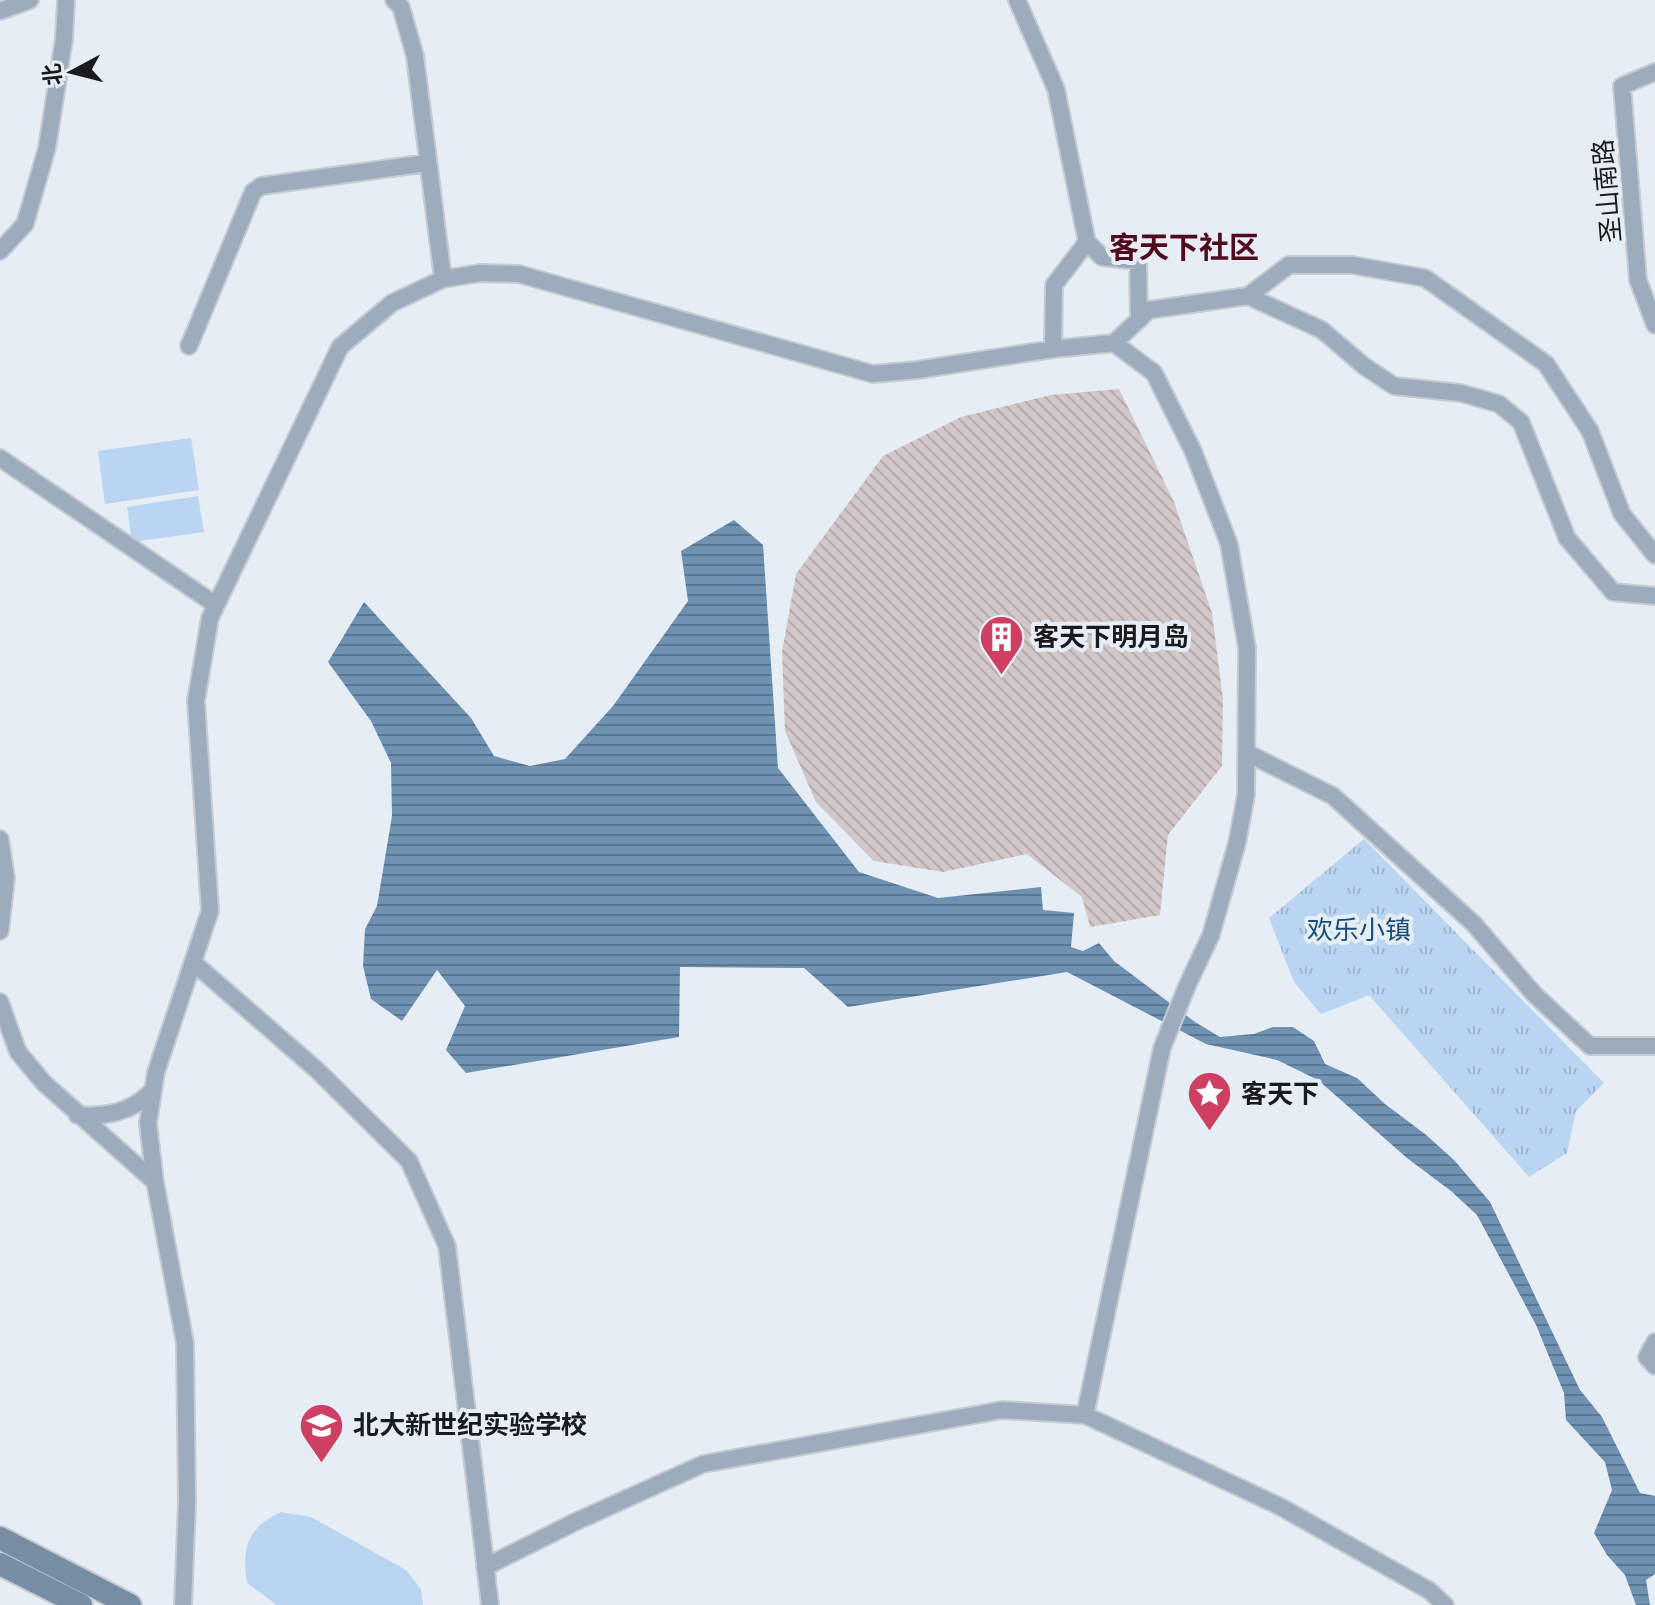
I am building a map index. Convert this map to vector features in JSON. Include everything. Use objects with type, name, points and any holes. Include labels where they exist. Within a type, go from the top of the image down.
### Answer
[{"type":"street","points":[[0,11],[30,0]]},
{"type":"street","points":[[0,251],[25,224],[47,148],[64,39],[66,0]]},
{"type":"street","points":[[394,0],[401,7],[415,56],[443,279]]},
{"type":"street","points":[[1017,0],[1056,89],[1087,242],[1102,257],[1138,261],[1139,320]]},
{"type":"street","name":"圣山南路","points":[[1655,72],[1622,86],[1638,280],[1655,325]]},
{"type":"street","points":[[189,346],[253,192],[261,186],[427,163]]},
{"type":"street","points":[[1053,349],[1054,285],[1087,242]]},
{"type":"street","points":[[183,1605],[187,1502],[185,1343],[155,1182],[148,1123],[156,1072],[210,911],[196,701],[210,618],[340,347],[392,303],[443,279],[480,273],[519,274],[873,374],[1114,343],[1149,310],[1248,296],[1289,265],[1352,265],[1425,278],[1546,364],[1590,431],[1622,514],[1655,555]]},
{"type":"street","points":[[1248,296],[1322,330],[1364,366],[1394,386],[1461,393],[1499,404],[1521,422],[1567,538],[1613,592],[1655,596]]},
{"type":"street","points":[[1085,1415],[1162,1048],[1211,935],[1237,843],[1246,795],[1247,648],[1229,544],[1193,451],[1154,373],[1114,343]]},
{"type":"street","points":[[0,458],[216,605]]},
{"type":"street","points":[[1247,753],[1333,796],[1474,924],[1534,994],[1590,1046],[1655,1046]]},
{"type":"street","points":[[0,839],[6,878],[0,931]]},
{"type":"street","points":[[194,963],[318,1071],[409,1161],[447,1246],[490,1605]]},
{"type":"street","points":[[0,1002],[18,1052],[44,1083],[155,1182]]},
{"type":"street","points":[[77,1115],[99,1117],[122,1111],[141,1103],[153,1090]]},
{"type":"street","points":[[1655,1342],[1647,1357],[1655,1366]]},
{"type":"street","points":[[485,1567],[703,1464],[1002,1410],[1085,1415],[1281,1507],[1430,1591],[1445,1605]]},
{"type":"street","points":[[0,1538],[130,1605]]},
{"type":"street","points":[[0,1564],[81,1605]]},
{"type":"green space","points":[[191,438],[199,490],[105,504],[98,451]]},
{"type":"green space","points":[[198,496],[204,532],[132,542],[127,507]]},
{"type":"green space","name":"欢乐小镇","points":[[1364,839],[1604,1083],[1576,1111],[1567,1153],[1529,1177],[1369,995],[1321,1014],[1294,982],[1269,918]]},
{"type":"green space","points":[[281,1512],[311,1517],[406,1570],[421,1589],[423,1605],[277,1605],[247,1583],[245,1559],[254,1532]]},
{"type":"shaded area","points":[[734,520],[763,545],[778,768],[859,872],[938,898],[1041,887],[1043,910],[1074,913],[1071,947],[1083,951],[1099,943],[1114,961],[1220,1037],[1254,1034],[1273,1027],[1293,1027],[1314,1041],[1325,1064],[1357,1078],[1425,1134],[1454,1160],[1490,1202],[1580,1390],[1602,1417],[1640,1493],[1655,1496],[1655,1574],[1646,1580],[1650,1605],[1636,1605],[1625,1575],[1607,1555],[1594,1533],[1612,1490],[1605,1462],[1566,1420],[1564,1393],[1536,1325],[1477,1215],[1318,1080],[1277,1060],[1206,1044],[1067,972],[848,1007],[804,968],[680,967],[679,1037],[466,1073],[446,1050],[465,1006],[437,970],[402,1021],[371,999],[363,966],[365,929],[377,906],[392,816],[391,763],[371,721],[328,662],[364,602],[471,718],[494,756],[530,766],[565,759],[613,706],[688,601],[681,551]]},
{"type":"building","name":"客天下明月岛","points":[[1119,389],[1174,502],[1212,613],[1223,699],[1222,766],[1168,835],[1160,915],[1090,927],[1082,897],[1027,854],[943,872],[874,861],[816,802],[785,731],[782,652],[796,574],[883,456],[961,417],[1051,395]]},
{"type":"place","name":"客天下明月岛","points":[[1002,676]]},
{"type":"place","name":"客天下","points":[[1210,1133]]},
{"type":"place","name":"北大新世纪实验学校","points":[[322,1464]]},
{"type":"district","name":"客天下社区","points":[[1184,247]]}]
